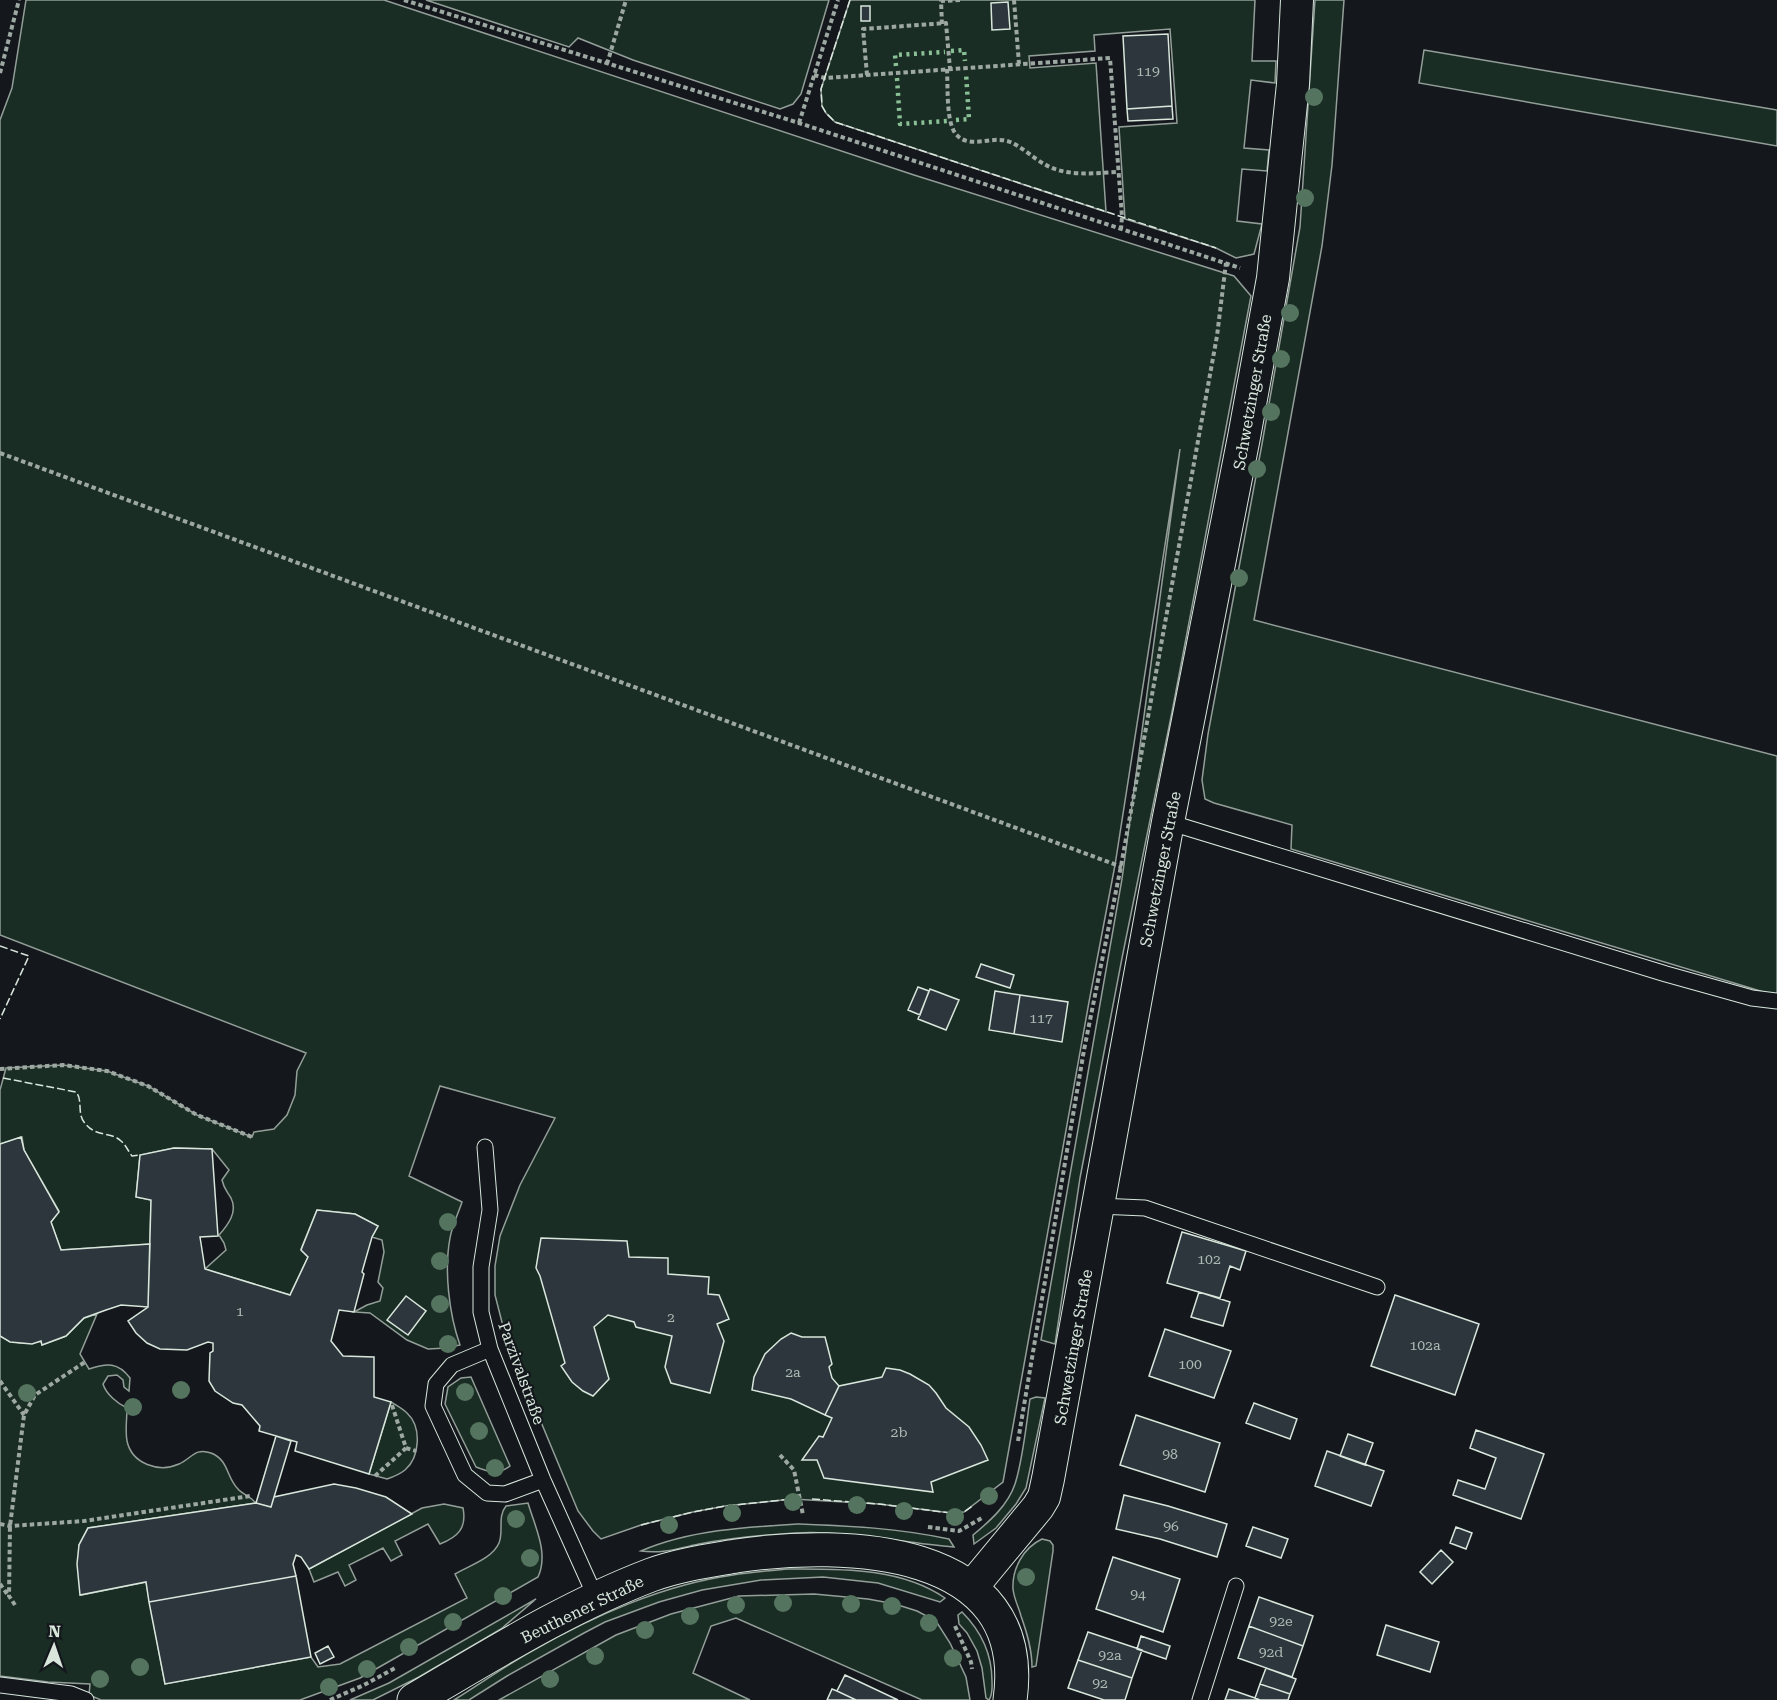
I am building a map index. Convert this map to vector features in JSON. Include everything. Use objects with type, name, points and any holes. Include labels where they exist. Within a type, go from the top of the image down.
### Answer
[{"type":"main road","name":"Beuthener Straße","points":[[414,1700],[549,1621],[596,1598],[653,1574],[698,1562],[788,1550],[859,1551],[922,1563],[947,1572],[971,1588]]},
{"type":"main road","points":[[971,1588],[988,1603],[1000,1621],[1006,1637],[1012,1659],[1013,1682],[1010,1700]]},
{"type":"street","name":"Schwetzinger Straße","points":[[971,1588],[1044,1497],[1168,822],[1242,449],[1273,278],[1293,84],[1297,0]]},
{"type":"lane","points":[[1168,822],[1666,974],[1752,998],[1777,1001]]},
{"type":"lane","name":"Parzivalstraße","points":[[485,1147],[490,1210],[481,1267],[482,1312],[490,1349],[543,1480],[596,1598]]},
{"type":"lane","points":[[1098,1206],[1145,1208],[1377,1287]]},
{"type":"lane","points":[[490,1349],[452,1365],[436,1384],[433,1406],[465,1475],[487,1493],[505,1494],[543,1480]]},
{"type":"lane","points":[[1200,1700],[1236,1586]]},
{"type":"lane","points":[[0,1685],[71,1694],[86,1700]]},
{"type":"path","points":[[0,73],[19,0]]},
{"type":"path","points":[[404,0],[799,123],[1273,278]]},
{"type":"path","points":[[607,64],[627,0]]},
{"type":"path","points":[[799,123],[838,0]]},
{"type":"path","points":[[942,24],[941,2],[962,0]]},
{"type":"path","points":[[1014,0],[1019,64]]},
{"type":"path","points":[[867,75],[863,29],[946,23],[950,119],[952,128],[963,140],[1010,141],[1046,165],[1063,172],[1118,172]]},
{"type":"path","points":[[814,75],[825,78],[1110,58],[1121,229]]},
{"type":"path","points":[[1016,1452],[1084,1050],[1121,866],[1217,336],[1226,263]]},
{"type":"path","points":[[0,453],[1158,879]]},
{"type":"path","points":[[0,1069],[63,1065],[107,1071],[148,1086],[196,1115],[252,1137]]},
{"type":"path","points":[[9,1596],[10,1526],[24,1415],[35,1395],[85,1362]]},
{"type":"path","points":[[0,1381],[24,1415]]},
{"type":"path","points":[[391,1402],[406,1448]]},
{"type":"path","points":[[406,1448],[416,1451]]},
{"type":"path","points":[[375,1476],[406,1448]]},
{"type":"path","points":[[780,1455],[795,1470],[803,1515]]},
{"type":"path","points":[[0,1524],[10,1526],[84,1521],[250,1496]]},
{"type":"path","points":[[959,1531],[986,1515]]},
{"type":"path","points":[[0,1584],[15,1605]]},
{"type":"path","points":[[951,1622],[957,1629],[973,1672]]},
{"type":"green space","points":[[26,0],[384,0],[914,175],[1234,276],[1251,296],[1080,1178],[1055,1344],[1041,1340],[1122,879],[1180,449],[1115,865],[1003,1482],[964,1512],[951,1513],[879,1504],[792,1499],[693,1512],[641,1525],[601,1539],[578,1511],[506,1338],[495,1295],[495,1266],[500,1236],[520,1185],[555,1118],[440,1086],[409,1176],[462,1202],[451,1234],[447,1264],[450,1306],[460,1345],[428,1349],[407,1340],[370,1313],[354,1312],[380,1301],[383,1288],[378,1282],[384,1252],[382,1240],[372,1237],[378,1226],[355,1214],[317,1210],[301,1249],[308,1257],[290,1295],[205,1269],[226,1250],[219,1235],[229,1223],[233,1213],[233,1203],[222,1180],[229,1170],[212,1149],[174,1148],[140,1155],[136,1197],[151,1200],[150,1244],[61,1250],[51,1222],[59,1211],[24,1150],[22,1137],[0,1144],[0,1090],[6,1068],[63,1065],[107,1071],[148,1086],[197,1115],[252,1137],[254,1132],[274,1129],[287,1115],[295,1095],[297,1071],[306,1053],[0,935],[0,120],[12,88]]},
{"type":"green space","points":[[426,0],[829,0],[801,94],[793,104],[780,109],[633,60],[578,38],[569,47]]},
{"type":"green space","points":[[850,0],[1255,0],[1252,61],[1276,61],[1275,83],[1251,80],[1244,148],[1269,150],[1267,171],[1242,169],[1237,221],[1262,224],[1254,254],[1236,258],[1216,248],[1125,219],[1119,127],[1177,123],[1170,29],[1094,35],[1095,51],[1029,56],[1030,68],[1096,63],[1106,212],[835,122],[822,106],[821,89]]},
{"type":"green space","points":[[1315,0],[1344,0],[1332,165],[1322,246],[1254,620],[1777,756],[1777,994],[1767,993],[1291,849],[1292,825],[1205,799],[1202,780],[1208,734],[1300,227]]},
{"type":"green space","points":[[1424,50],[1777,110],[1777,146],[1419,83]]},
{"type":"green space","points":[[97,1314],[80,1354],[89,1369],[112,1365],[121,1369],[130,1378],[129,1391],[117,1375],[108,1376],[103,1384],[113,1398],[127,1408],[127,1441],[134,1456],[155,1467],[171,1467],[201,1451],[211,1453],[224,1464],[238,1489],[256,1503],[88,1528],[79,1545],[81,1595],[146,1582],[165,1684],[311,1657],[318,1667],[340,1664],[467,1598],[455,1574],[485,1558],[496,1549],[500,1538],[503,1510],[506,1506],[528,1503],[542,1549],[538,1577],[360,1678],[300,1700],[101,1700],[89,1695],[90,1684],[0,1676],[0,1336],[20,1343],[41,1341],[42,1345],[66,1336],[84,1318]]},
{"type":"green space","points":[[471,1377],[510,1466],[501,1471],[489,1471],[476,1467],[445,1404],[448,1387],[461,1378]]},
{"type":"green space","points":[[1045,1398],[1026,1488],[996,1528],[974,1544],[973,1535],[998,1512],[1012,1492],[1020,1464],[1030,1399]]},
{"type":"green space","points":[[391,1402],[412,1419],[417,1442],[414,1458],[410,1464],[401,1473],[387,1479],[369,1474]]},
{"type":"green space","points":[[444,1504],[463,1508],[464,1521],[460,1531],[452,1538],[440,1544],[428,1524],[395,1541],[402,1555],[391,1561],[383,1548],[349,1565],[356,1580],[345,1586],[338,1572],[314,1582],[309,1569],[422,1508]]},
{"type":"green space","points":[[799,1524],[911,1532],[949,1539],[954,1547],[835,1533],[795,1533],[747,1537],[664,1551],[641,1551],[699,1534],[739,1528]]},
{"type":"green space","points":[[1042,1539],[1050,1541],[1053,1551],[1036,1666],[1032,1667],[1029,1641],[1014,1596],[1013,1581],[1024,1554]]},
{"type":"green space","points":[[788,1569],[849,1570],[889,1575],[909,1580],[945,1598],[940,1602],[878,1583],[823,1577],[761,1580],[702,1590],[659,1602],[605,1622],[507,1676],[469,1700],[454,1700],[532,1651],[604,1614],[629,1604],[680,1586],[707,1580]]},
{"type":"green space","points":[[814,1594],[895,1604],[917,1611],[936,1621],[950,1643],[966,1677],[970,1700],[922,1700],[736,1618],[711,1626],[693,1673],[750,1700],[499,1700],[616,1635],[671,1614],[739,1596]]},
{"type":"green space","points":[[536,1599],[501,1629],[419,1677],[373,1700],[350,1700],[389,1683]]},
{"type":"green space","points":[[962,1612],[975,1627],[988,1652],[992,1681],[992,1693],[989,1700],[986,1698],[977,1651],[959,1624],[958,1615]]},
{"type":"building","points":[[1008,2],[1010,29],[992,30],[991,3]]},
{"type":"building","points":[[861,6],[870,6],[870,21],[861,21]]},
{"type":"building","points":[[1168,34],[1172,106],[1127,109],[1123,36]]},
{"type":"building","points":[[1172,106],[1173,119],[1128,121],[1127,109]]},
{"type":"building","points":[[981,964],[1014,975],[1010,988],[976,977]]},
{"type":"building","points":[[918,987],[929,991],[920,1015],[908,1010]]},
{"type":"building","points":[[930,989],[959,1000],[946,1030],[918,1019]]},
{"type":"building","points":[[995,991],[1020,995],[1014,1034],[989,1030]]},
{"type":"building","points":[[1020,995],[1068,1002],[1062,1042],[1014,1034]]},
{"type":"building","points":[[21,1137],[24,1150],[59,1212],[51,1222],[61,1250],[150,1244],[148,1307],[121,1305],[106,1310],[84,1318],[66,1336],[42,1345],[41,1341],[32,1344],[10,1342],[0,1336],[0,1144]]},
{"type":"building","points":[[174,1148],[212,1149],[218,1236],[200,1237],[205,1269],[290,1295],[308,1257],[301,1250],[317,1210],[355,1214],[378,1226],[372,1237],[362,1272],[364,1274],[354,1312],[339,1310],[331,1341],[343,1356],[374,1357],[374,1397],[391,1402],[369,1474],[295,1451],[297,1442],[259,1431],[260,1426],[242,1405],[233,1403],[215,1391],[209,1381],[210,1353],[213,1351],[213,1343],[208,1342],[187,1350],[160,1349],[147,1343],[128,1321],[148,1307],[151,1200],[136,1197],[140,1155]]},
{"type":"building","points":[[1182,1232],[1246,1251],[1240,1270],[1230,1266],[1220,1298],[1167,1283]]},
{"type":"building","points":[[541,1238],[627,1241],[629,1257],[668,1258],[668,1274],[709,1277],[708,1294],[719,1295],[729,1319],[717,1324],[724,1341],[710,1393],[671,1383],[665,1367],[672,1336],[636,1327],[634,1322],[608,1315],[594,1327],[609,1379],[593,1396],[572,1382],[561,1366],[565,1363],[536,1268]]},
{"type":"building","points":[[1199,1292],[1230,1302],[1223,1326],[1191,1317]]},
{"type":"building","points":[[1395,1295],[1479,1324],[1455,1395],[1371,1366]]},
{"type":"building","points":[[406,1296],[426,1311],[408,1335],[387,1320]]},
{"type":"building","points":[[1165,1329],[1231,1351],[1214,1398],[1149,1376]]},
{"type":"building","points":[[791,1333],[802,1337],[825,1337],[832,1364],[829,1367],[832,1378],[839,1386],[825,1415],[791,1399],[752,1390],[754,1377],[765,1354]]},
{"type":"building","points":[[886,1368],[900,1370],[929,1385],[946,1408],[969,1427],[988,1460],[931,1482],[933,1492],[824,1478],[817,1460],[802,1460],[819,1436],[823,1437],[832,1418],[825,1415],[839,1386],[882,1377]]},
{"type":"building","points":[[1254,1403],[1297,1419],[1290,1439],[1246,1423]]},
{"type":"building","points":[[1136,1415],[1220,1443],[1205,1492],[1120,1465]]},
{"type":"building","points":[[1476,1430],[1544,1454],[1521,1519],[1453,1495],[1458,1480],[1485,1489],[1496,1458],[1470,1448]]},
{"type":"building","points":[[1348,1434],[1373,1443],[1365,1465],[1340,1456]]},
{"type":"building","points":[[276,1436],[291,1441],[271,1507],[256,1503]]},
{"type":"building","points":[[1327,1451],[1384,1471],[1371,1506],[1315,1486]]},
{"type":"building","points":[[334,1484],[386,1497],[412,1514],[309,1569],[301,1557],[296,1555],[293,1564],[296,1576],[149,1602],[146,1582],[80,1595],[77,1564],[79,1545],[88,1528],[256,1503],[271,1507],[274,1497]]},
{"type":"building","points":[[1124,1495],[1227,1524],[1217,1557],[1160,1539],[1116,1529]]},
{"type":"building","points":[[1253,1527],[1288,1539],[1281,1558],[1246,1546]]},
{"type":"building","points":[[1456,1527],[1472,1533],[1466,1549],[1450,1543]]},
{"type":"building","points":[[1441,1550],[1453,1562],[1432,1584],[1420,1572]]},
{"type":"building","points":[[1113,1557],[1180,1579],[1163,1632],[1096,1609]]},
{"type":"building","points":[[296,1576],[311,1657],[165,1684],[149,1602]]},
{"type":"building","points":[[1259,1597],[1313,1616],[1303,1646],[1249,1626]]},
{"type":"building","points":[[1386,1625],[1439,1642],[1430,1672],[1377,1655]]},
{"type":"building","points":[[1249,1626],[1303,1646],[1292,1677],[1238,1658]]},
{"type":"building","points":[[1088,1632],[1142,1650],[1132,1678],[1078,1660]]},
{"type":"building","points":[[1141,1636],[1170,1646],[1166,1659],[1137,1649]]},
{"type":"building","points":[[328,1646],[334,1657],[320,1664],[315,1653]]},
{"type":"building","points":[[1078,1660],[1132,1678],[1125,1700],[1104,1700],[1068,1688]]},
{"type":"building","points":[[1266,1668],[1296,1679],[1290,1694],[1260,1684]]},
{"type":"building","points":[[845,1675],[898,1700],[856,1700],[837,1691]]},
{"type":"building","points":[[1260,1684],[1290,1694],[1288,1700],[1255,1698]]},
{"type":"building","points":[[832,1689],[837,1691],[856,1700],[827,1700]]},
{"type":"building","points":[[1229,1689],[1255,1698],[1260,1700],[1225,1700]]},
{"type":"hedge","points":[[951,51],[964,50],[965,61]]},
{"type":"hedge","points":[[896,66],[895,55],[945,52]]},
{"type":"hedge","points":[[956,120],[969,119],[966,73]]},
{"type":"hedge","points":[[897,78],[900,124],[947,121]]},
{"type":"fence","points":[[850,0],[821,89],[822,106],[835,122],[1216,248]]},
{"type":"fence","points":[[0,946],[29,956],[0,1019]]},
{"type":"fence","points":[[3,1078],[76,1092],[82,1118],[88,1127],[117,1138],[132,1156],[140,1155]]},
{"type":"fence","points":[[641,1525],[725,1506],[792,1499]]},
{"type":"fence","points":[[812,1499],[951,1513],[964,1512],[974,1505]]}]
